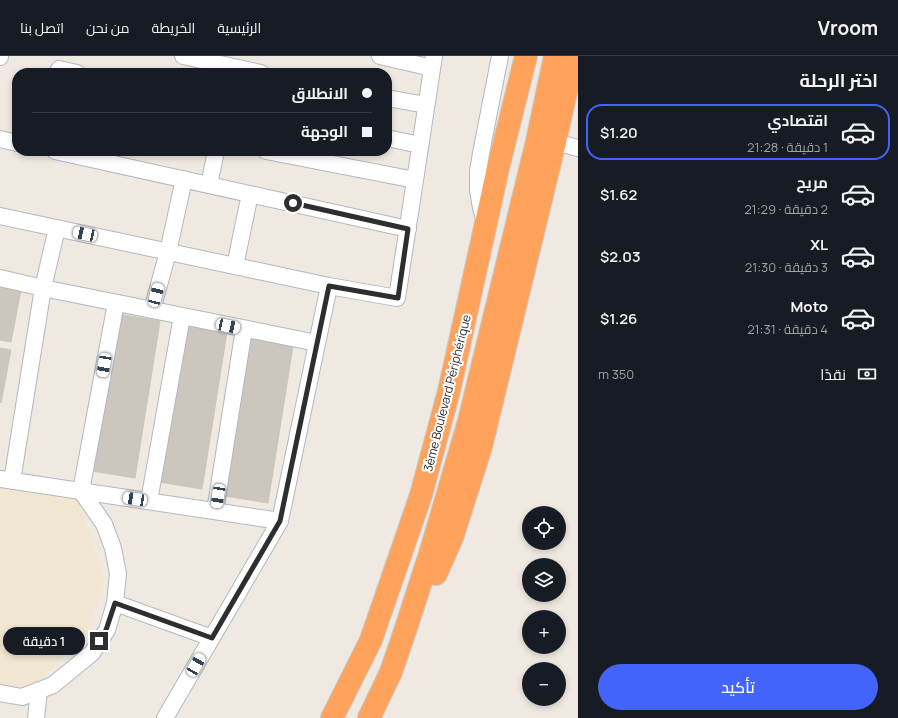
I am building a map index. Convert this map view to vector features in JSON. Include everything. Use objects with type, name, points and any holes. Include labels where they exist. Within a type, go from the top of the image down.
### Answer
[{"type":"highway","name":"3ème Boulevard Périphérique","points":[[332,718],[371,640],[421,495],[449,391],[526,56]]},
{"type":"highway","points":[[369,718],[391,672],[405,631],[430,554],[469,421],[537,141],[555,56]]},
{"type":"highway","points":[[405,631],[432,584],[452,538],[481,447],[555,142],[574,56]]},
{"type":"street","points":[[183,56],[245,68]]},
{"type":"street","points":[[0,216],[329,286],[398,298],[433,62],[380,56]]},
{"type":"street","points":[[486,226],[479,196],[478,171],[500,56]]},
{"type":"street","points":[[392,99],[426,105]]},
{"type":"street","points":[[0,139],[12,142]]},
{"type":"street","points":[[392,139],[420,145]]},
{"type":"street","points":[[555,142],[578,148]]},
{"type":"street","points":[[78,156],[408,229]]},
{"type":"street","points":[[209,185],[215,156]]},
{"type":"street","points":[[292,156],[415,180]]},
{"type":"street","points":[[152,310],[168,252],[184,179]]},
{"type":"street","points":[[235,266],[250,194]]},
{"type":"street","points":[[57,228],[6,480],[280,521]]},
{"type":"street","points":[[0,278],[317,344]]},
{"type":"street","points":[[165,718],[280,521],[329,286]]},
{"type":"street","points":[[0,693],[22,697],[53,685],[92,653],[106,630],[115,603],[118,574],[113,548],[104,524],[81,491],[116,302]]},
{"type":"street","points":[[149,501],[182,316]]},
{"type":"street","points":[[215,511],[244,329]]},
{"type":"street","points":[[115,603],[212,638]]},
{"type":"street","points":[[36,718],[40,690]]},
{"type":"shaded area","points":[[0,483],[78,496],[105,582],[86,635],[29,690],[0,685]]},
{"type":"building","points":[[0,286],[21,290],[11,342],[0,340]]},
{"type":"building","points":[[118,314],[160,321],[135,478],[92,471]]},
{"type":"building","points":[[185,325],[227,332],[202,489],[159,482]]},
{"type":"building","points":[[251,339],[293,346],[268,503],[225,496]]},
{"type":"building","points":[[0,348],[11,350],[1,403],[0,402]]},
{"type":"route","points":[[99,641],[106,630],[115,603],[212,638],[280,521],[329,286],[398,298],[408,229],[293,203]]}]
